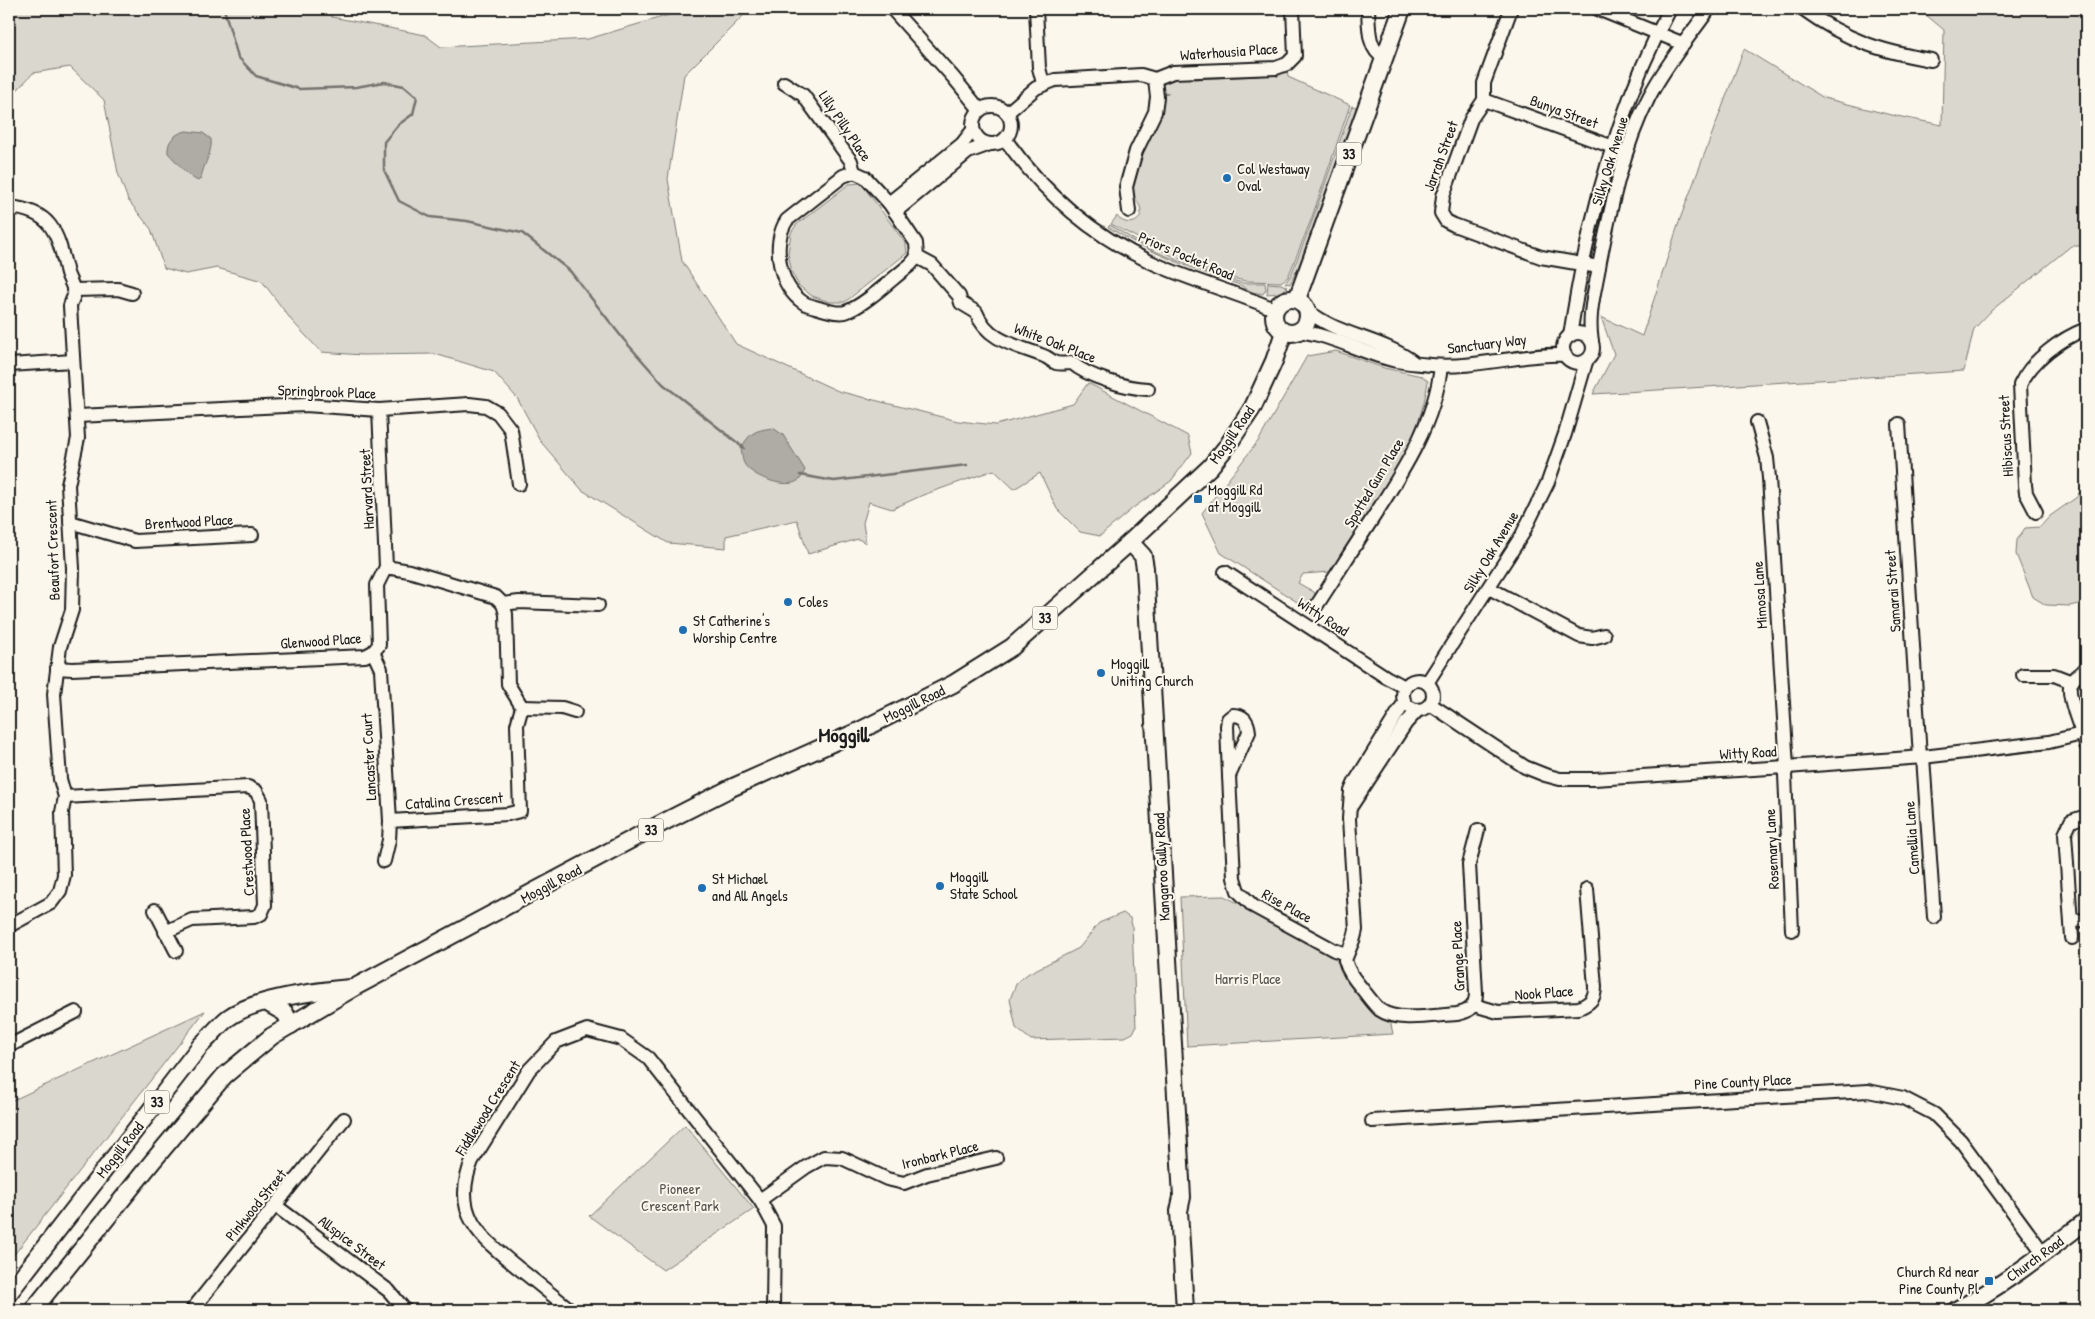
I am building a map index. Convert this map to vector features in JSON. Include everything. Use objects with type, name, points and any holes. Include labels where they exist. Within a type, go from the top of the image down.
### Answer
[{"type":"main road","name":"33","points":[[1297,299],[1402,9]]},
{"type":"main road","points":[[1291,332],[1276,325],[1274,309],[1281,301],[1291,298],[1297,299],[1304,304],[1308,312]]},
{"type":"main road","name":"33","points":[[1291,332],[1306,323],[1308,312]]},
{"type":"main road","name":"Moggill Road","points":[[33,1310],[224,1076],[272,1036],[355,988],[723,792],[861,730],[965,678],[1012,647],[1189,488],[1228,445],[1253,407],[1274,361],[1291,332]]},
{"type":"main road","name":"Kangaroo Gully Road","points":[[1130,542],[1143,556],[1145,568],[1182,1197],[1179,1211],[1186,1310]]},
{"type":"main road","name":"Moggill Road","points":[[9,1294],[201,1046],[229,1018],[266,1002],[312,992],[355,988]]},
{"type":"main road","points":[[266,1002],[285,1013],[291,1025]]},
{"type":"main road","name":"Kangaroo Gully Road","points":[[1182,1197],[1188,1210],[1196,1310]]},
{"type":"main road","name":"Church Road","points":[[1956,1310],[1980,1298],[2044,1254],[2086,1221]]},
{"type":"street","points":[[892,9],[954,76],[980,110]]},
{"type":"street","points":[[1007,113],[1043,83],[1039,68],[1036,9]]},
{"type":"street","name":"Waterhousia Place","points":[[1043,83],[1055,80],[1141,75],[1155,79],[1173,72],[1277,68],[1287,64],[1294,56],[1293,9]]},
{"type":"street","points":[[1368,9],[1372,44],[1374,50],[1384,58]]},
{"type":"street","name":"Jarrah Street","points":[[1511,9],[1484,82],[1484,100],[1473,114],[1443,196],[1441,213],[1446,221],[1541,257],[1599,267]]},
{"type":"street","points":[[1598,9],[1684,44]]},
{"type":"street","name":"Silky Oak Avenue","points":[[1574,400],[1573,374],[1567,349],[1581,264],[1593,213],[1613,147],[1657,33],[1670,9]]},
{"type":"street","name":"Silky Oak Avenue","points":[[1427,683],[1522,535],[1548,482],[1565,434],[1586,362],[1594,350],[1590,320],[1609,218],[1623,164],[1650,96],[1709,9]]},
{"type":"street","points":[[1803,9],[1817,19],[1861,43],[1894,53],[1930,60]]},
{"type":"street","points":[[1129,211],[1126,187],[1136,151],[1155,112],[1157,97],[1155,79]]},
{"type":"street","name":"Lilly Pilly Place","points":[[784,83],[804,95],[851,161],[854,172],[865,176],[892,208]]},
{"type":"street","name":"Bunya Street","points":[[1484,100],[1613,147]]},
{"type":"street","points":[[892,208],[968,152],[1005,140],[1012,127],[1007,113],[994,106],[987,106],[980,110],[974,118],[974,130],[978,138],[990,144]]},
{"type":"street","points":[[892,208],[962,144],[974,130]]},
{"type":"street","name":"Priors Pocket Road","points":[[1005,140],[1047,190],[1073,214],[1111,240],[1152,263],[1274,309]]},
{"type":"street","points":[[1613,147],[1617,149],[1623,164]]},
{"type":"street","points":[[854,172],[843,176],[787,220],[782,227],[780,234],[780,267],[782,276],[804,304],[835,313],[845,312],[857,306],[917,258],[916,243],[892,208]]},
{"type":"street","name":"Beaufort Crescent","points":[[9,207],[28,209],[41,216],[54,231],[60,246],[67,274],[74,290],[70,306],[78,416],[78,438],[68,485],[73,568],[72,610],[60,647],[54,694],[60,779],[65,797],[62,812],[64,875],[60,890],[51,904],[9,926]]},
{"type":"street","name":"White Oak Place","points":[[917,258],[932,265],[959,296],[961,303],[976,312],[980,321],[998,338],[1016,348],[1047,358],[1055,363],[1072,363],[1079,369],[1131,388],[1148,389]]},
{"type":"street","points":[[74,290],[118,289],[132,293]]},
{"type":"street","name":"Sanctuary Way","points":[[1308,312],[1332,327],[1401,353],[1414,362]]},
{"type":"street","name":"Hibiscus Street","points":[[2036,512],[2026,493],[2020,385],[2026,374],[2042,357],[2073,334],[2086,329]]},
{"type":"street","name":"Sanctuary Way","points":[[1291,332],[1327,336],[1396,361],[1441,366],[1468,366],[1567,349]]},
{"type":"street","points":[[1586,362],[1578,364],[1567,349],[1574,334],[1584,334],[1592,340]]},
{"type":"street","points":[[9,365],[73,361]]},
{"type":"street","name":"Spotted Gum Place","points":[[1315,608],[1406,464],[1426,423],[1438,389],[1441,366]]},
{"type":"street","name":"Springbrook Place","points":[[78,416],[305,405],[379,410],[469,404],[486,406],[498,413],[511,430],[519,484]]},
{"type":"street","name":"Harvard Street","points":[[379,410],[386,567]]},
{"type":"street","name":"Mimosa Lane","points":[[1757,422],[1767,458],[1769,478],[1786,767]]},
{"type":"street","name":"Samarai Street","points":[[1899,424],[1921,757]]},
{"type":"street","name":"Brentwood Place","points":[[70,522],[135,541],[252,535]]},
{"type":"street","points":[[386,567],[410,571],[496,597],[503,604],[506,614],[508,684],[522,707],[562,708],[575,712]]},
{"type":"street","name":"Glenwood Place","points":[[57,668],[72,669],[365,656],[373,652],[379,645],[377,585],[386,567]]},
{"type":"street","name":"Witty Road","points":[[1225,572],[1386,678],[1405,687]]},
{"type":"street","points":[[1488,588],[1579,636],[1592,638],[1604,635]]},
{"type":"street","points":[[503,604],[519,602],[598,605]]},
{"type":"street","name":"Lancaster Court","points":[[373,652],[381,670],[390,821],[389,840],[384,861]]},
{"type":"street","points":[[2085,737],[2071,697],[2070,686],[2074,679],[2086,669]]},
{"type":"street","points":[[2023,676],[2054,675],[2072,682]]},
{"type":"street","points":[[1412,681],[1427,683],[1433,696],[1430,704],[1423,710],[1410,709],[1404,703],[1402,695],[1405,687],[1412,681]]},
{"type":"street","points":[[1346,954],[1356,930],[1350,808],[1351,791],[1404,703]]},
{"type":"street","name":"Witty Road","points":[[1430,704],[1525,767],[1545,776],[1560,779],[1594,779],[1921,757],[2041,744],[2085,737]]},
{"type":"street","name":"Catalina Crescent","points":[[390,821],[508,814],[520,811],[517,725],[522,707]]},
{"type":"street","points":[[1350,808],[1406,723],[1418,710]]},
{"type":"street","name":"Camellia Lane","points":[[1921,757],[1934,916]]},
{"type":"street","name":"Rosemary Lane","points":[[1786,767],[1792,930]]},
{"type":"street","name":"Rise Place","points":[[1229,776],[1234,878],[1238,891],[1253,906],[1334,950],[1346,954]]},
{"type":"street","name":"Crestwood Place","points":[[65,797],[248,787],[256,791],[261,800],[265,905],[261,914],[254,917],[192,920],[166,932]]},
{"type":"street","points":[[2072,938],[2065,834],[2071,821],[2086,816]]},
{"type":"street","name":"Grange Place","points":[[1346,954],[1345,960],[1348,970],[1379,1009],[1388,1015],[1398,1017],[1457,1014],[1464,1013],[1474,1005],[1476,993],[1469,864],[1478,830]]},
{"type":"street","name":"Nook Place","points":[[1474,1005],[1498,1012],[1579,1008],[1588,1004],[1595,996],[1595,987],[1586,889]]},
{"type":"street","points":[[155,910],[176,951]]},
{"type":"street","points":[[2071,921],[2086,920]]},
{"type":"street","points":[[9,1046],[76,1012]]},
{"type":"street","name":"Fiddlewood Crescent","points":[[571,1310],[496,1250],[479,1234],[469,1214],[464,1195],[466,1177],[472,1161],[529,1070],[556,1042],[587,1030],[621,1039],[648,1058],[760,1200],[774,1226],[773,1310]]},
{"type":"street","name":"Pine County Place","points":[[1372,1120],[1868,1090],[1903,1098],[1934,1114],[1961,1141],[2044,1254]]},
{"type":"street","name":"Pinkwood Street","points":[[192,1310],[344,1119]]},
{"type":"street","name":"Ironbark Place","points":[[760,1200],[806,1167],[824,1157],[842,1158],[887,1179],[904,1183],[927,1174],[996,1158]]},
{"type":"street","name":"Allspice Street","points":[[276,1206],[389,1291],[406,1310]]},
{"type":"green space","points":[[9,9],[326,9],[332,17],[425,35],[441,47],[588,39],[689,9],[739,9],[746,13],[684,75],[668,179],[682,261],[736,344],[838,391],[958,421],[996,425],[1073,404],[1088,383],[1188,436],[1192,453],[1171,481],[1133,508],[1100,536],[1080,532],[1057,509],[1040,473],[1014,489],[994,470],[923,495],[892,509],[869,502],[863,523],[866,543],[858,539],[808,554],[797,520],[726,536],[726,548],[668,543],[582,490],[541,442],[517,398],[494,372],[435,354],[362,355],[321,352],[292,321],[262,281],[217,268],[186,274],[164,268],[151,229],[128,200],[118,173],[104,100],[70,67],[33,73],[9,99]]},
{"type":"green space","points":[[1919,9],[2086,9],[2086,257],[2083,246],[2071,246],[1992,310],[1974,329],[1964,371],[1593,394],[1614,354],[1601,317],[1642,336],[1680,219],[1744,49],[1824,98],[1887,114],[1942,125],[1944,30]]},
{"type":"green space","points":[[1287,70],[1288,77],[1350,105],[1311,220],[1288,277],[1281,282],[1246,281],[1231,278],[1170,255],[1111,224],[1117,216],[1123,221],[1131,223],[1140,217],[1140,206],[1131,190],[1162,94],[1169,93],[1162,92],[1161,83],[1165,78],[1189,77],[1194,79],[1258,76],[1264,72],[1276,73],[1277,77],[1278,73]]},
{"type":"green space","points":[[1352,106],[1359,108],[1303,258],[1290,284],[1285,283],[1291,275],[1311,224]]},
{"type":"green space","points":[[861,183],[906,244],[907,253],[845,302],[830,302],[812,296],[799,286],[792,273],[788,253],[791,233],[796,225],[849,184]]},
{"type":"green space","points":[[1110,225],[1146,247],[1169,257],[1231,280],[1243,283],[1265,283],[1266,289],[1263,294],[1252,292],[1240,285],[1172,260],[1140,245],[1108,227]]},
{"type":"green space","points":[[1268,283],[1281,284],[1288,287],[1280,293],[1267,294]]},
{"type":"green space","points":[[1336,351],[1384,368],[1422,376],[1428,381],[1421,413],[1414,433],[1399,463],[1330,572],[1303,574],[1298,583],[1314,592],[1316,596],[1308,609],[1221,553],[1202,513],[1259,440],[1307,356]]},
{"type":"green space","points":[[2086,467],[2086,602],[2070,606],[2046,605],[2033,597],[2016,554],[2017,540],[2025,528],[2040,527],[2050,516],[2077,497],[2082,487]]},
{"type":"green space","points":[[2086,823],[2086,900],[2084,901],[2079,829]]},
{"type":"green space","name":"Harris Place","points":[[1224,896],[1276,922],[1334,957],[1349,978],[1390,1020],[1393,1034],[1187,1046],[1180,897]]},
{"type":"green space","points":[[1123,913],[1130,918],[1132,925],[1136,1027],[1133,1033],[1125,1037],[1031,1040],[1016,1028],[1010,999],[1017,982],[1029,973],[1079,948],[1099,923]]},
{"type":"green space","points":[[205,1011],[9,1261],[9,1102]]},
{"type":"green space","name":"Pioneer Crescent Park","points":[[685,1125],[754,1209],[663,1270],[589,1216]]},
{"type":"shaded area","points":[[186,131],[203,133],[211,139],[209,154],[201,178],[198,181],[186,172],[168,153],[172,139]]},
{"type":"shaded area","points":[[773,428],[783,435],[805,470],[800,479],[794,483],[779,483],[762,478],[749,470],[743,462],[741,449],[747,439],[757,431]]},
{"type":"waterway","points":[[224,9],[238,57],[256,76],[299,89],[356,87],[384,82],[404,86],[417,97],[413,114],[398,125],[384,142],[384,170],[399,201],[430,217],[467,221],[522,233],[570,271],[624,340],[663,384],[744,448]]},
{"type":"waterway","points":[[800,475],[834,481],[967,465]]},
{"type":"place","name":"Col Westaway Oval","points":[[1227,178]]},
{"type":"place","name":"Moggill Rd at Moggill","points":[[1198,499]]},
{"type":"place","name":"Coles","points":[[788,602]]},
{"type":"place","name":"St Catherine's Worship Centre","points":[[683,630]]},
{"type":"place","name":"Moggill Uniting Church","points":[[1101,673]]},
{"type":"place","name":"Moggill State School","points":[[940,886]]},
{"type":"place","name":"St Michael and All Angels","points":[[702,888]]},
{"type":"place","name":"Church Rd near Pine County Pl","points":[[1989,1281]]},
{"type":"district","name":"Moggill","points":[[844,735]]}]
